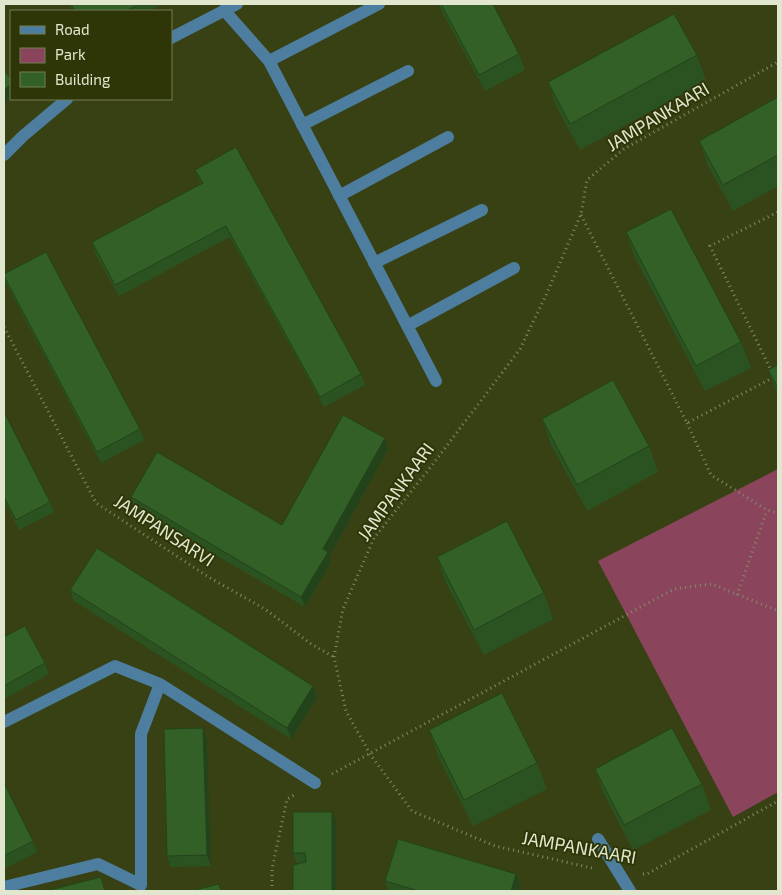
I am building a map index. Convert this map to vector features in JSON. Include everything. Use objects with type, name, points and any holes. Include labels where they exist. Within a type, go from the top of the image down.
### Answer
[{"type":"street","points":[[172,37],[236,4]]},
{"type":"street","points":[[269,61],[379,4]]},
{"type":"street","points":[[224,10],[269,61],[436,381]]},
{"type":"street","points":[[302,125],[408,71]]},
{"type":"street","points":[[4,155],[23,136],[66,100]]},
{"type":"street","points":[[339,196],[448,137]]},
{"type":"street","points":[[374,264],[482,210]]},
{"type":"street","points":[[407,326],[514,268]]},
{"type":"street","points":[[4,722],[115,666],[160,684],[315,783]]},
{"type":"street","points":[[4,887],[98,864],[141,885],[142,734],[160,684]]},
{"type":"street","points":[[598,839],[630,891]]},
{"type":"path","name":"JAMPANKAARI","points":[[778,62],[624,149],[587,180],[581,214],[547,293],[520,349],[434,464],[374,538],[343,608],[334,657],[346,711],[370,754],[412,811],[495,846],[587,867],[647,874],[778,801]]},
{"type":"path","points":[[686,423],[776,376],[710,246],[778,212]]},
{"type":"path","points":[[581,214],[712,475],[767,510],[778,513]]},
{"type":"path","name":"JAMPANSARVI","points":[[4,327],[96,503],[210,578],[265,609],[312,644],[334,657]]},
{"type":"path","points":[[737,595],[767,510]]},
{"type":"path","points":[[272,891],[272,869],[287,799],[315,783],[674,589],[712,584],[778,611]]},
{"type":"green space","points":[[778,469],[778,792],[733,817],[598,561]]},
{"type":"building","points":[[71,4],[140,4],[128,10],[74,10]]},
{"type":"building","points":[[441,4],[493,4],[519,54],[479,75]]},
{"type":"building","points":[[674,14],[697,55],[570,124],[548,82]]},
{"type":"building","points":[[4,70],[10,78],[10,85],[4,90]]},
{"type":"building","points":[[778,97],[778,155],[723,185],[699,141]]},
{"type":"building","points":[[236,147],[361,374],[320,397],[226,226],[115,285],[92,242],[203,183],[195,170]]},
{"type":"building","points":[[671,209],[741,342],[696,366],[626,232]]},
{"type":"building","points":[[46,252],[140,429],[97,452],[4,276],[4,274]]},
{"type":"building","points":[[778,365],[778,388],[768,370]]},
{"type":"building","points":[[613,380],[649,446],[577,485],[542,419]]},
{"type":"building","points":[[4,412],[50,502],[16,520],[4,497]]},
{"type":"building","points":[[343,415],[385,438],[323,549],[328,552],[301,597],[131,497],[157,452],[282,525]]},
{"type":"building","points":[[507,521],[544,593],[474,630],[437,557]]},
{"type":"building","points":[[97,548],[313,686],[287,728],[70,590]]},
{"type":"building","points":[[25,626],[45,663],[4,686],[4,637]]},
{"type":"building","points":[[502,693],[537,763],[464,800],[429,730]]},
{"type":"building","points":[[203,728],[207,855],[167,856],[164,729]]},
{"type":"building","points":[[672,728],[702,784],[624,825],[595,769]]},
{"type":"building","points":[[4,783],[33,841],[4,856]]},
{"type":"building","points":[[293,812],[332,812],[332,891],[293,891],[293,865],[306,862],[305,853],[293,853]]},
{"type":"building","points":[[398,839],[516,874],[511,891],[419,891],[385,881]]},
{"type":"building","points":[[101,877],[105,891],[46,891]]},
{"type":"building","points":[[219,884],[221,891],[190,891]]}]
